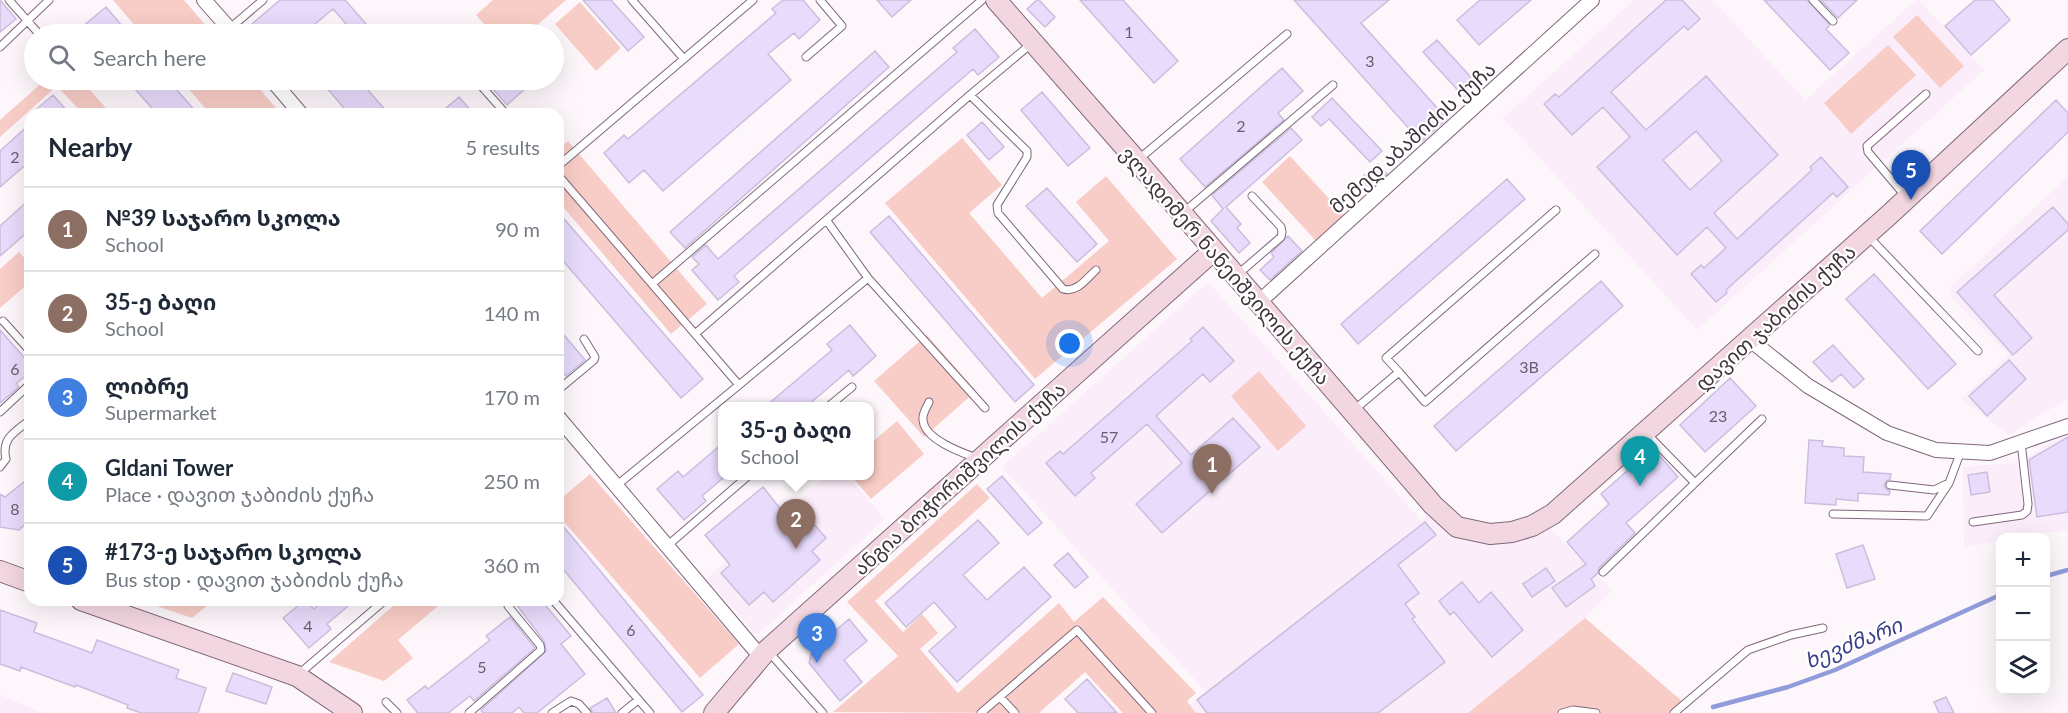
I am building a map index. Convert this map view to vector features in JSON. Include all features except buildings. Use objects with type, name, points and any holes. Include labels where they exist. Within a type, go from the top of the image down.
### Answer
[{"type":"street","points":[[204,0],[224,24]]},
{"type":"street","name":"ვლადიმერ ნანეიშვილის ქუჩა","points":[[996,0],[1432,505],[1458,527]]},
{"type":"street","name":"მემედ აბაშიძის ქუჩა","points":[[1258,303],[1592,0]]},
{"type":"street","name":"დავით ჯაბიძის ქუჩა","points":[[1458,527],[1490,534],[1512,532],[1532,526],[1553,514],[1907,198],[2068,49]]},
{"type":"street","points":[[281,90],[296,108]]},
{"type":"street","name":"ანგია ბოჭორიშვილის ქუჩა","points":[[714,713],[763,653],[1213,251]]},
{"type":"street","points":[[1749,339],[1808,386],[1887,433],[1936,450],[1990,453],[2068,426]]},
{"type":"street","points":[[564,424],[667,546],[763,653]]},
{"type":"street","points":[[0,572],[24,580]]},
{"type":"street","points":[[98,606],[297,676],[351,713]]},
{"type":"lane","points":[[9,0],[28,22]]},
{"type":"lane","points":[[26,24],[49,0]]},
{"type":"lane","points":[[239,24],[263,0]]},
{"type":"lane","points":[[632,0],[684,59]]},
{"type":"lane","points":[[564,161],[753,0]]},
{"type":"lane","points":[[806,57],[842,26],[820,0]]},
{"type":"lane","points":[[652,284],[981,0]]},
{"type":"lane","points":[[1813,0],[1833,21]]},
{"type":"lane","points":[[0,47],[24,26]]},
{"type":"lane","points":[[1137,161],[1287,34]]},
{"type":"lane","points":[[695,334],[970,94],[1033,43]]},
{"type":"lane","points":[[1182,214],[1333,86]]},
{"type":"lane","points":[[485,90],[501,108]]},
{"type":"lane","points":[[970,94],[1027,151],[1027,157],[997,205],[998,213],[1063,289],[1070,291],[1076,289],[1096,270]]},
{"type":"lane","points":[[1907,198],[1868,152],[1868,146],[1926,94]]},
{"type":"lane","points":[[564,182],[739,385]]},
{"type":"lane","points":[[1235,276],[1281,237],[1281,228],[1252,196]]},
{"type":"lane","points":[[1556,210],[1386,357],[1425,402],[1595,254]]},
{"type":"lane","points":[[827,221],[868,278],[985,408]]},
{"type":"lane","points":[[1866,235],[1978,351]]},
{"type":"lane","points":[[718,402],[868,278]]},
{"type":"lane","points":[[3,321],[24,344]]},
{"type":"lane","points":[[564,385],[594,360],[593,351],[584,339]]},
{"type":"lane","points":[[1352,412],[1399,372]]},
{"type":"lane","points":[[834,402],[852,387]]},
{"type":"lane","points":[[0,412],[24,390]]},
{"type":"lane","points":[[616,486],[718,402]]},
{"type":"lane","points":[[929,402],[922,422],[927,430],[956,451],[980,459]]},
{"type":"lane","points":[[1603,572],[1762,419]]},
{"type":"lane","points":[[0,466],[6,459],[3,447],[6,441],[24,425]]},
{"type":"lane","points":[[1645,432],[1695,483]]},
{"type":"lane","points":[[1973,522],[2022,515],[2026,511],[2028,504],[2021,442]]},
{"type":"lane","points":[[1833,514],[1927,516],[1949,483],[1961,451]]},
{"type":"lane","points":[[667,546],[743,480]]},
{"type":"lane","points":[[1890,485],[1934,490],[1949,483]]},
{"type":"lane","points":[[297,676],[378,606]]},
{"type":"lane","points":[[469,713],[541,650],[540,645],[508,606]]},
{"type":"lane","points":[[558,606],[650,713]]},
{"type":"lane","points":[[1674,713],[1748,650],[1791,635],[1823,628]]},
{"type":"lane","points":[[981,713],[1077,630],[1152,713]]},
{"type":"lane","points":[[763,653],[823,713]]},
{"type":"lane","points":[[1000,697],[1015,713]]},
{"type":"lane","points":[[622,713],[638,700]]},
{"type":"lane","points":[[552,713],[571,701],[579,704],[587,713]]},
{"type":"lane","points":[[386,702],[397,713]]},
{"type":"lane","points":[[1562,713],[1572,710],[1596,713]]},
{"type":"shaded area","points":[[113,0],[184,0],[204,24],[133,24]]},
{"type":"shaded area","points":[[493,0],[566,0],[538,24],[484,24],[476,15]]},
{"type":"shaded area","points":[[1634,0],[1713,0],[1805,100],[1916,0],[1919,0],[1984,70],[1697,330],[1503,118]]},
{"type":"shaded area","points":[[580,2],[621,48],[596,71],[564,34],[564,24],[555,24]]},
{"type":"shaded area","points":[[1917,15],[1964,66],[1940,88],[1893,37]]},
{"type":"shaded area","points":[[1888,45],[1916,75],[1851,134],[1824,103]]},
{"type":"shaded area","points":[[34,90],[53,90],[32,108],[24,108],[24,116],[0,137],[0,120]]},
{"type":"shaded area","points":[[61,90],[90,90],[106,108],[77,108]]},
{"type":"shaded area","points":[[190,90],[261,90],[276,108],[205,108]]},
{"type":"shaded area","points":[[962,138],[1002,185],[969,213],[1042,298],[1109,241],[1076,202],[1106,176],[1177,259],[1035,379],[885,203]]},
{"type":"shaded area","points":[[568,141],[707,304],[671,334],[564,208],[564,144]]},
{"type":"shaded area","points":[[1290,156],[1344,215],[1316,241],[1262,182]]},
{"type":"shaded area","points":[[2068,176],[2068,398],[2009,435],[1961,399],[2008,355],[1950,296],[1951,287]]},
{"type":"shaded area","points":[[19,252],[24,257],[24,287],[0,308],[0,269]]},
{"type":"shaded area","points":[[1208,282],[1421,520],[1428,515],[1449,535],[1497,540],[1548,526],[1612,591],[1585,618],[1468,713],[1180,713],[1206,692],[1002,467]]},
{"type":"shaded area","points":[[927,335],[976,391],[924,437],[874,381]]},
{"type":"shaded area","points":[[1259,371],[1306,426],[1278,451],[1231,396]]},
{"type":"shaded area","points":[[897,421],[924,454],[871,499],[854,480],[874,480],[874,441]]},
{"type":"shaded area","points":[[2068,432],[2068,530],[2048,533],[1996,533],[1996,542],[1964,547],[1963,467],[2017,463]]},
{"type":"shaded area","points":[[590,474],[739,644],[700,678],[564,522],[564,496]]},
{"type":"shaded area","points":[[822,480],[851,480],[885,519],[757,635],[706,579]]},
{"type":"shaded area","points":[[977,484],[990,498],[875,601],[903,632],[922,614],[938,633],[920,649],[958,693],[1059,603],[1074,622],[1103,597],[1196,693],[1187,701],[1196,713],[1123,713],[1085,672],[1039,713],[833,712],[898,656],[847,602]]},
{"type":"shaded area","points":[[157,606],[207,606],[192,618]]},
{"type":"shaded area","points":[[393,606],[438,606],[398,640],[413,658],[384,681],[329,662]]},
{"type":"shaded area","points":[[1585,618],[1689,707],[1679,713],[1468,713]]},
{"type":"shaded area","points":[[0,695],[43,713],[0,713]]},
{"type":"waterway","name":"ხევძმარი","points":[[2050,575],[2068,570]]},
{"type":"waterway","name":"ხევძმარი","points":[[1713,707],[1788,687],[1835,670],[1996,597]]},
{"type":"place","name":"#173-ე საჯარო სკოლა","points":[[1911,200]]},
{"type":"place","name":"Gldani Tower","points":[[1640,486]]},
{"type":"place","name":"№39 საჯარო სკოლა","points":[[1212,494]]},
{"type":"place","name":"35-ე ბაღი","points":[[796,549]]},
{"type":"place","name":"ლიბრე","points":[[817,663]]}]
